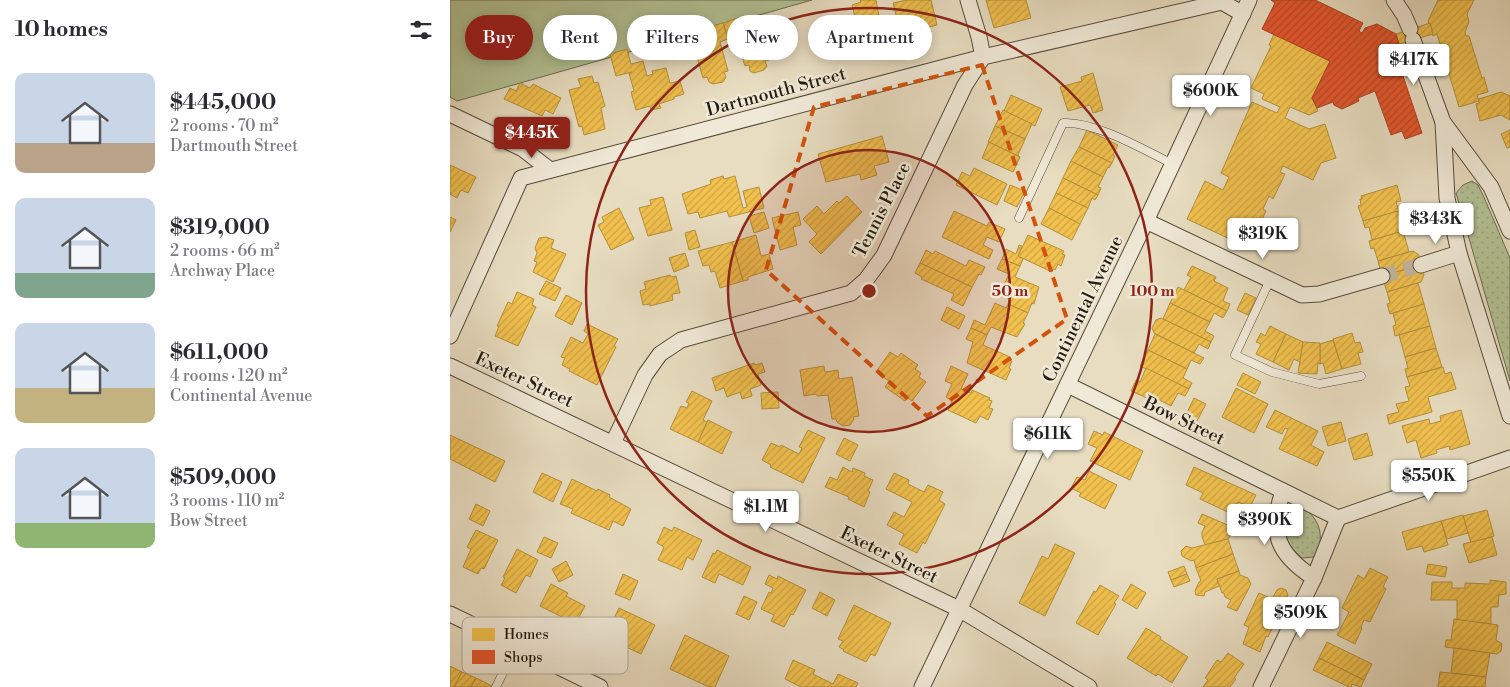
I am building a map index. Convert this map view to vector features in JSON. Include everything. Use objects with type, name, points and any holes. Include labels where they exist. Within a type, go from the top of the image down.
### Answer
[{"type":"street","points":[[968,0],[983,57]]},
{"type":"street","name":"Continental Avenue","points":[[922,687],[1146,221],[1249,0]]},
{"type":"street","points":[[1394,0],[1404,15],[1443,122],[1491,187],[1510,231]]},
{"type":"street","name":"Dartmouth Street","points":[[450,336],[521,178],[983,57],[1222,2],[1242,14]]},
{"type":"street","name":"Tennis Place","points":[[613,443],[645,375],[660,354],[681,340],[851,293],[866,280],[884,255],[965,85],[983,57]]},
{"type":"street","points":[[450,114],[523,149],[550,170]]},
{"type":"street","points":[[1443,122],[1447,198],[1459,253],[1510,416]]},
{"type":"street","points":[[1146,221],[1302,295],[1319,294],[1382,276]]},
{"type":"street","points":[[1422,265],[1459,253]]},
{"type":"street","name":"Exeter Street","points":[[450,366],[959,609],[1089,687]]},
{"type":"street","name":"Bow Street","points":[[1068,384],[1338,518]]},
{"type":"street","points":[[1261,687],[1314,578],[1338,518],[1510,458]]},
{"type":"street","points":[[1283,491],[1276,511],[1277,532],[1281,545],[1289,559],[1314,578]]},
{"type":"street","points":[[450,614],[462,620]]},
{"type":"street","points":[[573,674],[600,687]]},
{"type":"lane","points":[[1019,218],[1063,123],[1074,122],[1094,127],[1173,164]]},
{"type":"lane","points":[[1270,280],[1235,355],[1272,372],[1319,384],[1360,376]]},
{"type":"lane","points":[[496,687],[502,674]]},
{"type":"highlighted area","points":[[982,65],[1067,319],[927,416],[766,270],[814,107]]},
{"type":"green space","points":[[450,0],[812,0],[759,15],[727,15],[727,24],[717,27],[717,15],[627,15],[627,53],[617,55],[617,15],[543,15],[543,60],[601,60],[457,101],[450,97]]},
{"type":"green space","points":[[1472,181],[1478,185],[1483,195],[1510,258],[1510,381],[1456,193],[1463,185]]},
{"type":"green space","points":[[1299,505],[1312,515],[1319,528],[1320,542],[1314,557],[1302,558],[1291,547],[1284,535],[1284,514],[1288,507]]},
{"type":"building: Homes","points":[[860,0],[876,0],[879,15],[854,15],[852,5],[861,2]]},
{"type":"building: Homes","points":[[907,0],[931,0],[937,25],[932,26],[932,15],[896,15],[893,3]]},
{"type":"building: Homes","points":[[986,0],[1026,0],[1031,18],[994,28]]},
{"type":"building: Homes","points":[[1438,0],[1474,0],[1467,14],[1469,22],[1465,32],[1466,36],[1469,36],[1488,92],[1477,95],[1479,101],[1459,107],[1437,34],[1433,36],[1428,21]]},
{"type":"building: Homes","points":[[727,22],[727,36],[723,23]]},
{"type":"building: Homes","points":[[723,23],[727,36],[727,39],[720,42],[728,71],[724,72],[726,77],[723,82],[713,84],[709,82],[707,77],[703,78],[698,60],[717,60],[717,25]]},
{"type":"building: Homes","points":[[1430,23],[1433,34],[1399,44],[1396,34]]},
{"type":"building: Homes","points":[[1274,34],[1330,61],[1312,98],[1318,111],[1309,115],[1290,107],[1285,118],[1309,129],[1325,124],[1336,158],[1321,163],[1313,180],[1283,166],[1280,172],[1285,174],[1273,199],[1269,196],[1263,209],[1266,211],[1249,248],[1187,219],[1205,181],[1223,190],[1229,177],[1221,173],[1252,102],[1277,113],[1280,107],[1262,99],[1264,94],[1251,88],[1271,46],[1269,45]]},
{"type":"building: Homes","points":[[627,49],[627,60],[630,60],[631,64],[643,61],[647,76],[653,74],[652,71],[666,68],[670,83],[680,81],[684,94],[659,104],[661,108],[651,110],[650,106],[636,110],[631,92],[634,91],[629,73],[632,72],[616,76],[612,60],[617,60],[617,52]]},
{"type":"building: Homes","points":[[743,60],[769,60],[765,61],[767,66],[764,70],[754,73],[750,71],[749,65],[745,66]]},
{"type":"building: Homes","points":[[1093,73],[1103,110],[1093,113],[1090,105],[1068,111],[1060,87],[1082,81],[1081,77]]},
{"type":"building: Homes","points":[[592,76],[594,83],[598,82],[605,106],[601,108],[605,129],[584,135],[582,126],[579,127],[569,90],[581,87],[578,79]]},
{"type":"building: Homes","points":[[520,83],[530,88],[533,84],[561,98],[553,114],[545,110],[542,116],[504,99],[510,88],[516,91]]},
{"type":"building: Homes","points":[[1501,92],[1510,96],[1510,120],[1501,115],[1480,121],[1476,104],[1479,103],[1479,99]]},
{"type":"building: Homes","points":[[1011,95],[1042,109],[1035,126],[1004,111]]},
{"type":"building: Homes","points":[[1003,110],[1032,124],[1025,139],[995,126]]},
{"type":"building: Homes","points":[[995,126],[1025,139],[1018,155],[1020,157],[988,142]]},
{"type":"building: Homes","points":[[1087,130],[1118,145],[1113,155],[1115,156],[1112,163],[1079,147]]},
{"type":"building: Homes","points":[[1510,130],[1510,147],[1507,148],[1501,134]]},
{"type":"building: Homes","points":[[882,136],[889,162],[874,166],[877,175],[861,180],[860,174],[826,182],[818,154]]},
{"type":"building: Homes","points":[[989,142],[1020,157],[1013,172],[982,158]]},
{"type":"building: Homes","points":[[1079,147],[1112,163],[1103,177],[1071,161]]},
{"type":"building: Homes","points":[[1071,161],[1103,177],[1098,187],[1101,188],[1098,195],[1063,178]]},
{"type":"building: Homes","points":[[450,165],[476,177],[468,193],[461,190],[457,198],[450,194]]},
{"type":"building: Homes","points":[[974,168],[1007,184],[997,205],[956,185],[962,172],[970,176]]},
{"type":"building: Homes","points":[[723,176],[724,179],[735,176],[743,208],[747,207],[743,191],[759,187],[764,208],[729,217],[727,211],[700,218],[698,212],[688,214],[682,194],[711,184],[710,180]]},
{"type":"building: Homes","points":[[1063,178],[1098,195],[1095,200],[1092,198],[1088,208],[1056,193]]},
{"type":"building: Homes","points":[[1010,185],[1025,191],[1017,207],[1004,201]]},
{"type":"building: Homes","points":[[1397,185],[1401,201],[1396,202],[1399,211],[1363,221],[1358,206],[1361,205],[1361,196]]},
{"type":"building: Homes","points":[[1056,193],[1088,208],[1080,224],[1049,208]]},
{"type":"building: Homes","points":[[847,196],[862,212],[821,254],[809,242],[817,234],[803,219],[817,206],[824,214],[837,201],[839,203]]},
{"type":"building: Homes","points":[[663,197],[672,230],[648,236],[639,208],[651,205],[650,200]]},
{"type":"building: Homes","points":[[619,208],[634,239],[611,250],[598,225],[604,222],[602,217]]},
{"type":"building: Homes","points":[[1049,208],[1080,224],[1072,240],[1041,224]]},
{"type":"building: Homes","points":[[954,211],[987,226],[989,222],[1005,229],[999,242],[987,237],[983,245],[993,250],[989,259],[942,237]]},
{"type":"building: Homes","points":[[1398,211],[1403,231],[1372,240],[1369,227],[1365,228],[1363,221]]},
{"type":"building: Homes","points":[[764,212],[769,228],[754,233],[749,216]]},
{"type":"building: Homes","points":[[798,212],[801,225],[793,227],[797,245],[780,250],[772,218]]},
{"type":"building: Homes","points":[[450,217],[456,220],[450,232]]},
{"type":"building: Homes","points":[[695,230],[700,247],[689,250],[685,233]]},
{"type":"building: Homes","points":[[1403,231],[1409,252],[1378,261],[1374,248],[1371,249],[1369,241]]},
{"type":"building: Homes","points":[[756,235],[761,256],[769,254],[773,269],[748,277],[748,280],[743,281],[732,242]]},
{"type":"building: Homes","points":[[1028,235],[1064,251],[1062,254],[1065,255],[1061,266],[1058,264],[1052,272],[1018,256]]},
{"type":"building: Homes","points":[[546,237],[554,240],[551,248],[566,254],[553,282],[533,272],[537,262],[534,261],[537,253],[535,248],[539,238]]},
{"type":"building: Homes","points":[[732,242],[743,281],[720,288],[715,271],[711,272],[709,265],[703,266],[698,251]]},
{"type":"building: Homes","points":[[1019,245],[1022,246],[1018,256],[1023,259],[1020,266],[1002,259],[1006,249],[1016,254]]},
{"type":"building: Homes","points":[[926,250],[933,254],[935,251],[966,266],[969,260],[985,267],[972,287],[920,263]]},
{"type":"building: Homes","points":[[1413,251],[1419,255],[1421,265],[1382,276],[1378,261]]},
{"type":"building: Homes","points":[[685,253],[689,266],[674,272],[669,258]]},
{"type":"building: Homes","points":[[1002,259],[1020,266],[1015,277],[1039,287],[1034,304],[1032,303],[1028,313],[1008,304],[1010,299],[999,295],[1009,274],[997,269]]},
{"type":"building: Homes","points":[[920,263],[972,287],[963,306],[951,300],[954,294],[921,279],[922,277],[915,273]]},
{"type":"building: Homes","points":[[1421,265],[1424,275],[1421,282],[1387,292],[1382,276]]},
{"type":"building: Homes","points":[[1192,266],[1216,277],[1214,281],[1228,288],[1223,301],[1230,304],[1227,311],[1184,290],[1191,277],[1187,275]]},
{"type":"building: Homes","points":[[670,275],[671,277],[676,276],[680,293],[672,294],[673,300],[650,306],[650,304],[643,305],[640,291],[646,289],[644,282]]},
{"type":"building: Homes","points":[[546,281],[561,288],[555,301],[539,294]]},
{"type":"building: Homes","points":[[1418,283],[1424,304],[1390,314],[1387,304],[1390,303],[1387,292]]},
{"type":"building: Homes","points":[[1178,287],[1227,311],[1223,318],[1214,313],[1210,322],[1170,303]]},
{"type":"building: Homes","points":[[517,292],[534,299],[532,305],[536,307],[518,346],[495,336],[499,326],[497,326],[508,302],[512,304]]},
{"type":"building: Homes","points":[[1245,293],[1256,298],[1248,315],[1237,310]]},
{"type":"building: Homes","points":[[566,295],[582,303],[572,325],[555,316]]},
{"type":"building: Homes","points":[[995,303],[1006,308],[1008,304],[1028,313],[1023,323],[1025,324],[1017,337],[991,327],[987,335],[971,328],[974,320],[985,325]]},
{"type":"building: Homes","points":[[1170,303],[1210,322],[1205,331],[1214,336],[1211,342],[1163,319]]},
{"type":"building: Homes","points":[[1424,304],[1430,326],[1395,336],[1393,326],[1396,325],[1393,313]]},
{"type":"building: Homes","points":[[947,307],[965,316],[959,329],[941,320]]},
{"type":"building: Homes","points":[[1161,318],[1211,342],[1208,349],[1199,344],[1194,353],[1154,333],[1152,328],[1156,320]]},
{"type":"building: Homes","points":[[587,324],[618,339],[614,346],[616,347],[597,385],[569,371],[570,369],[562,365],[565,358],[561,357],[571,337],[583,343],[588,334],[584,331]]},
{"type":"building: Homes","points":[[1270,326],[1286,334],[1273,362],[1256,354],[1261,344],[1256,342],[1261,333],[1265,336]]},
{"type":"building: Homes","points":[[1430,326],[1436,348],[1405,357],[1399,335]]},
{"type":"building: Homes","points":[[971,328],[987,335],[983,345],[1010,357],[1009,360],[1012,361],[1009,368],[1011,369],[1006,380],[967,363],[973,342],[966,339]]},
{"type":"building: Homes","points":[[1352,333],[1355,343],[1360,342],[1363,352],[1358,353],[1361,364],[1342,369],[1333,339]]},
{"type":"building: Homes","points":[[1155,334],[1204,358],[1200,364],[1191,360],[1187,369],[1148,350]]},
{"type":"building: Homes","points":[[1286,334],[1303,342],[1300,362],[1294,359],[1289,370],[1273,362]]},
{"type":"building: Homes","points":[[1333,340],[1342,369],[1326,374],[1323,363],[1320,364],[1320,344]]},
{"type":"building: Homes","points":[[1303,342],[1320,343],[1320,364],[1318,363],[1317,374],[1298,373]]},
{"type":"building: Homes","points":[[1436,348],[1442,367],[1407,377],[1405,369],[1408,368],[1405,357]]},
{"type":"building: Homes","points":[[1148,350],[1187,369],[1183,378],[1192,383],[1189,389],[1140,366]]},
{"type":"building: Homes","points":[[890,352],[898,357],[901,353],[918,365],[915,369],[921,373],[919,377],[926,382],[912,401],[908,398],[905,401],[885,387],[889,381],[876,372]]},
{"type":"building: Homes","points":[[754,363],[755,365],[762,363],[765,372],[758,374],[761,385],[750,389],[752,396],[742,399],[740,392],[727,397],[724,388],[716,391],[712,378]]},
{"type":"building: Homes","points":[[824,366],[825,372],[838,370],[839,379],[852,377],[859,416],[853,417],[854,419],[850,425],[843,426],[836,419],[832,419],[828,395],[818,396],[815,394],[804,396],[800,370]]},
{"type":"building: Homes","points":[[951,366],[968,374],[961,389],[971,393],[972,390],[990,398],[989,400],[992,401],[989,408],[993,409],[988,420],[980,416],[976,423],[948,410],[952,401],[946,397],[952,384],[945,381]]},
{"type":"building: Homes","points":[[1443,367],[1445,374],[1451,372],[1456,389],[1428,397],[1432,412],[1389,424],[1387,415],[1399,412],[1396,404],[1409,401],[1405,387],[1410,386],[1407,377]]},
{"type":"building: Homes","points":[[1146,368],[1189,389],[1185,396],[1178,393],[1171,406],[1156,398],[1154,401],[1131,391],[1136,380],[1140,382]]},
{"type":"building: Homes","points":[[1243,373],[1261,382],[1255,394],[1237,385]]},
{"type":"building: Homes","points":[[1236,388],[1268,404],[1254,433],[1222,417]]},
{"type":"building: Homes","points":[[692,391],[712,401],[703,420],[707,422],[698,442],[670,429],[681,406],[687,408],[689,403],[686,402]]},
{"type":"building: Homes","points":[[778,392],[779,408],[762,409],[761,393]]},
{"type":"building: Homes","points":[[1194,398],[1206,404],[1197,421],[1186,415]]},
{"type":"building: Homes","points":[[1275,410],[1318,431],[1311,445],[1324,452],[1317,466],[1279,449],[1288,429],[1285,428],[1282,434],[1266,427]]},
{"type":"building: Homes","points":[[1461,410],[1470,444],[1450,450],[1449,446],[1436,450],[1437,453],[1421,458],[1416,440],[1407,443],[1402,426],[1429,419],[1430,424],[1441,421],[1440,416]]},
{"type":"building: Homes","points":[[708,420],[732,432],[722,454],[698,442]]},
{"type":"building: Homes","points":[[1341,422],[1346,441],[1328,446],[1322,427]]},
{"type":"building: Homes","points":[[808,430],[825,438],[803,483],[770,467],[771,465],[762,460],[771,443],[780,447],[781,445],[799,454],[802,448],[799,447]]},
{"type":"building: Homes","points":[[1094,431],[1103,435],[1104,432],[1143,451],[1130,480],[1090,461],[1097,448],[1088,444]]},
{"type":"building: Homes","points":[[1367,433],[1373,455],[1354,460],[1348,439]]},
{"type":"building: Homes","points":[[450,435],[505,461],[495,482],[450,459]]},
{"type":"building: Homes","points":[[844,438],[858,445],[850,461],[836,454]]},
{"type":"building: Homes","points":[[843,467],[852,472],[853,468],[865,473],[864,476],[873,480],[864,507],[848,499],[849,497],[825,487],[830,477],[837,480]]},
{"type":"building: Homes","points":[[1194,467],[1256,495],[1250,507],[1238,502],[1232,514],[1200,499],[1203,493],[1186,485]]},
{"type":"building: Homes","points":[[1089,471],[1117,485],[1105,509],[1079,496],[1081,493],[1071,488],[1077,477],[1085,480]]},
{"type":"building: Homes","points":[[542,473],[562,482],[553,502],[533,492]]},
{"type":"building: Homes","points":[[894,473],[909,480],[908,484],[924,492],[928,485],[943,492],[939,500],[945,504],[925,544],[923,542],[917,553],[899,544],[904,534],[887,525],[894,512],[904,517],[912,502],[886,489]]},
{"type":"building: Homes","points":[[572,479],[610,495],[609,497],[631,509],[623,526],[613,521],[609,530],[571,513],[573,509],[560,504]]},
{"type":"building: Homes","points":[[476,504],[490,511],[483,526],[469,519]]},
{"type":"building: Homes","points":[[1487,510],[1494,536],[1471,543],[1463,516]]},
{"type":"building: Homes","points":[[1202,514],[1230,526],[1232,533],[1228,539],[1205,545],[1202,532],[1205,526],[1198,523]]},
{"type":"building: Homes","points":[[1463,515],[1468,533],[1447,539],[1441,521]]},
{"type":"building: Homes","points":[[1441,521],[1448,545],[1424,552],[1422,546],[1407,550],[1402,532]]},
{"type":"building: Homes","points":[[664,527],[672,531],[674,527],[702,540],[693,560],[687,557],[682,570],[658,560],[664,547],[657,543]]},
{"type":"building: Homes","points":[[476,530],[498,540],[484,569],[481,568],[478,574],[463,567],[471,549],[467,547]]},
{"type":"building: Homes","points":[[544,537],[558,543],[551,558],[537,552]]},
{"type":"building: Homes","points":[[1492,537],[1497,555],[1469,563],[1463,544]]},
{"type":"building: Homes","points":[[1228,539],[1233,554],[1196,568],[1194,560],[1191,561],[1182,556],[1181,551],[1186,546],[1192,548]]},
{"type":"building: Homes","points":[[1055,544],[1075,553],[1045,616],[1019,603],[1042,556],[1048,559]]},
{"type":"building: Homes","points":[[517,549],[538,560],[530,577],[526,575],[516,593],[501,585]]},
{"type":"building: Homes","points":[[717,550],[751,567],[743,585],[719,574],[715,583],[702,577],[713,553],[715,554]]},
{"type":"building: Homes","points":[[1233,554],[1239,571],[1217,579],[1219,586],[1205,592],[1204,596],[1196,595],[1195,591],[1201,581],[1196,568]]},
{"type":"building: Homes","points":[[566,561],[573,575],[559,582],[552,569]]},
{"type":"building: Homes","points":[[1428,564],[1447,567],[1445,577],[1426,574]]},
{"type":"building: Homes","points":[[1184,566],[1187,574],[1171,580],[1168,572]]},
{"type":"building: Homes","points":[[1370,568],[1388,577],[1383,587],[1386,589],[1370,622],[1364,620],[1355,644],[1337,635],[1349,612],[1342,608],[1358,575],[1364,579]]},
{"type":"building: Homes","points":[[1239,571],[1240,575],[1248,578],[1251,584],[1237,611],[1227,607],[1231,600],[1222,593],[1217,579]]},
{"type":"building: Homes","points":[[623,574],[638,581],[630,600],[615,594]]},
{"type":"building: Homes","points":[[1187,574],[1190,581],[1174,587],[1171,580]]},
{"type":"building: Homes","points":[[769,575],[777,579],[778,576],[806,590],[793,615],[791,614],[784,627],[771,621],[774,615],[761,609],[773,588],[765,584]]},
{"type":"building: Homes","points":[[1490,580],[1506,582],[1506,594],[1499,595],[1498,607],[1491,607],[1491,624],[1457,620],[1457,600],[1431,600],[1432,582],[1452,582],[1452,588],[1465,588],[1465,583],[1490,584]]},
{"type":"building: Homes","points":[[551,584],[568,593],[566,596],[585,606],[579,617],[562,617],[540,606]]},
{"type":"building: Homes","points":[[1131,584],[1146,593],[1137,609],[1122,600]]},
{"type":"building: Homes","points":[[1100,585],[1119,596],[1098,635],[1076,623],[1094,591],[1096,592]]},
{"type":"building: Homes","points":[[1281,588],[1286,590],[1288,595],[1268,637],[1266,636],[1260,652],[1243,644],[1249,627],[1244,625],[1259,593],[1272,599],[1277,590]]},
{"type":"building: Homes","points":[[820,592],[835,600],[827,616],[812,608]]},
{"type":"building: Homes","points":[[744,596],[757,602],[749,620],[736,614]]},
{"type":"building: Homes","points":[[854,605],[891,623],[875,656],[871,654],[866,662],[843,651],[839,647],[843,641],[838,639]]},
{"type":"building: Homes","points":[[619,608],[655,625],[641,654],[628,648],[628,617],[615,617]]},
{"type":"building: Homes","points":[[1454,619],[1498,625],[1496,640],[1502,644],[1501,651],[1497,654],[1445,647],[1446,640],[1451,640]]},
{"type":"building: Homes","points":[[1146,628],[1188,657],[1172,683],[1158,674],[1156,676],[1127,658]]},
{"type":"building: Homes","points":[[685,635],[729,656],[715,687],[709,687],[670,669]]},
{"type":"building: Homes","points":[[1327,642],[1372,664],[1364,680],[1319,658]]},
{"type":"building: Homes","points":[[1454,648],[1490,653],[1486,677],[1451,673]]},
{"type":"building: Homes","points":[[1228,653],[1244,664],[1234,678],[1236,679],[1230,687],[1203,687],[1208,680],[1205,678],[1217,660],[1221,662]]},
{"type":"building: Homes","points":[[1319,658],[1364,680],[1361,687],[1352,684],[1349,687],[1313,670]]},
{"type":"building: Homes","points":[[793,660],[815,670],[813,674],[833,684],[838,674],[858,683],[856,687],[801,687],[785,679]]},
{"type":"building: Homes","points":[[450,666],[462,672],[454,687],[450,687]]},
{"type":"building: Homes","points":[[462,672],[462,674],[476,678],[471,687],[454,687]]},
{"type":"building: Homes","points":[[1440,672],[1486,677],[1485,687],[1438,687]]},
{"type":"building: Homes","points":[[476,678],[494,687],[471,687]]},
{"type":"building: Shops","points":[[1271,0],[1315,0],[1363,23],[1359,31],[1362,33],[1365,28],[1377,24],[1396,34],[1399,44],[1390,68],[1395,76],[1402,73],[1422,133],[1405,139],[1402,131],[1391,135],[1375,91],[1358,98],[1359,101],[1342,109],[1334,105],[1333,102],[1317,108],[1312,98],[1330,61],[1262,29],[1275,3]]},
{"type":"tunnel","points":[[1382,276],[1421,265]]}]
